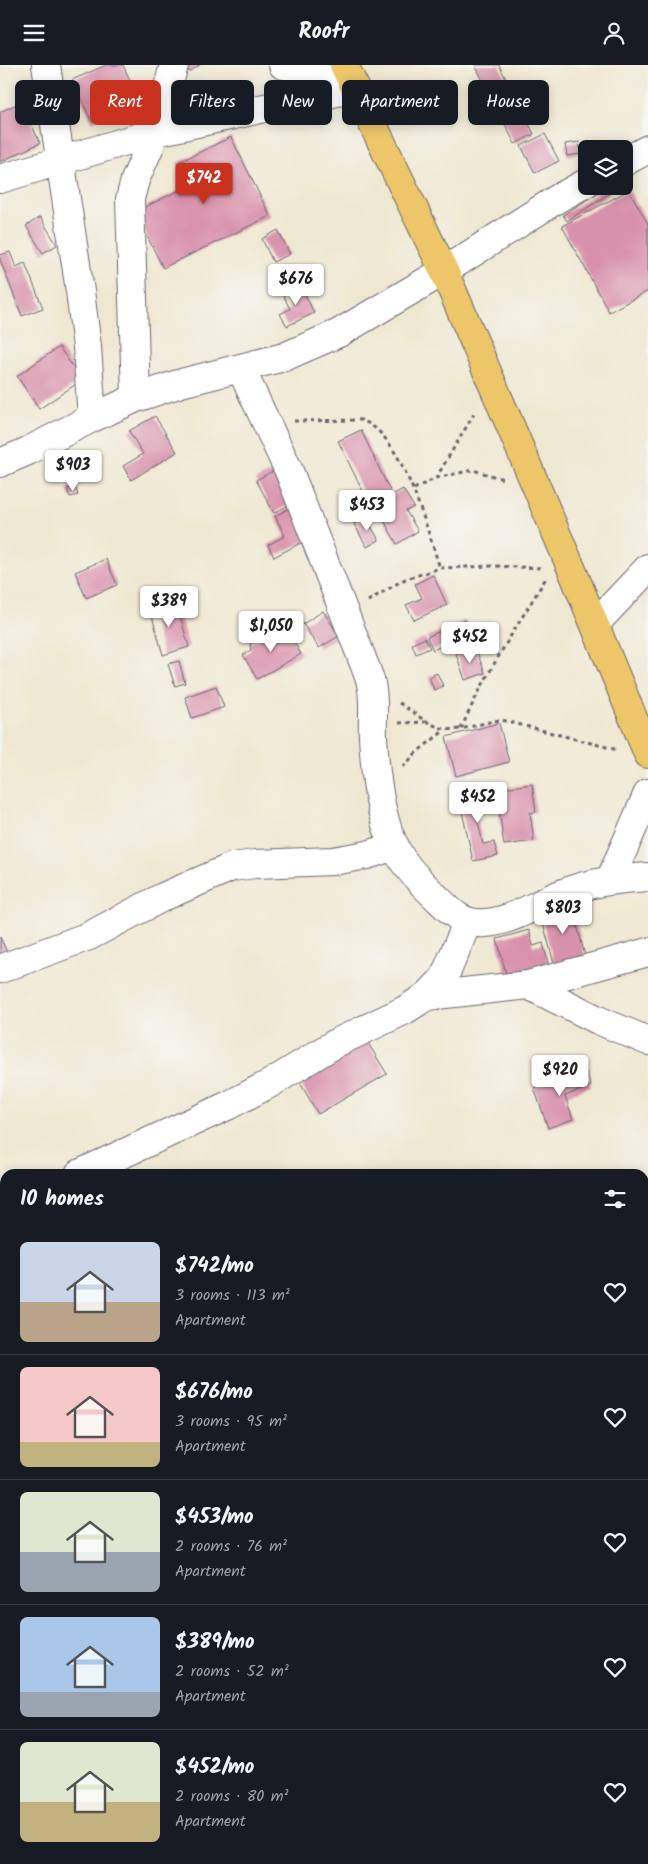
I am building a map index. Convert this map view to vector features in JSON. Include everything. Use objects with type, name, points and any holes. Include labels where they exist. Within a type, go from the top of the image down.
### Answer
[{"type":"highway","points":[[350,76],[444,271],[539,492],[562,569],[595,624],[648,754]]},
{"type":"street","points":[[46,65],[71,222],[86,337],[92,418]]},
{"type":"street","points":[[136,398],[130,199],[156,132],[174,65]]},
{"type":"street","points":[[283,65],[350,76]]},
{"type":"street","points":[[0,179],[350,76]]},
{"type":"street","points":[[633,157],[648,149]]},
{"type":"street","points":[[0,463],[136,398],[181,383],[284,357],[339,333],[444,271],[578,187]]},
{"type":"street","points":[[241,369],[268,422],[312,528],[372,685],[373,739],[381,802],[394,847],[414,872],[434,896],[452,913],[467,923],[502,921],[562,893],[590,883],[648,877]]},
{"type":"street","points":[[595,624],[648,568]]},
{"type":"street","points":[[610,880],[648,793]]},
{"type":"street","points":[[0,969],[90,936],[163,897],[232,867],[255,864],[333,861],[367,855],[394,847]]},
{"type":"street","points":[[90,1169],[229,1105],[271,1083],[336,1043],[405,1010],[427,995],[444,977],[467,923]]},
{"type":"street","points":[[427,995],[528,985],[648,952]]},
{"type":"street","points":[[528,985],[598,1020],[648,1041]]},
{"type":"path","points":[[436,479],[493,383]]},
{"type":"path","points":[[268,422],[361,419],[376,427],[390,446],[414,489],[440,568]]},
{"type":"path","points":[[414,489],[436,479],[473,470],[539,492]]},
{"type":"path","points":[[346,617],[373,597],[403,580],[440,568],[494,566],[562,569]]},
{"type":"path","points":[[461,729],[493,664],[562,569]]},
{"type":"path","points":[[372,685],[426,722],[445,730],[461,729],[502,720],[619,750]]},
{"type":"path","points":[[381,802],[398,773],[417,751],[445,730]]},
{"type":"building","points":[[106,65],[123,65],[130,80],[90,80],[90,118],[80,97],[80,80],[72,80]]},
{"type":"building","points":[[185,65],[200,65],[189,72]]},
{"type":"building","points":[[475,65],[499,65],[507,80],[483,80]]},
{"type":"building","points":[[15,105],[15,125],[32,125],[40,143],[0,162],[0,112]]},
{"type":"building","points":[[505,125],[529,125],[534,134],[515,144]]},
{"type":"building","points":[[545,134],[559,161],[535,173],[521,146]]},
{"type":"building","points":[[231,137],[270,216],[163,268],[135,212],[188,186],[177,163]]},
{"type":"building","points":[[578,142],[578,154],[567,156],[565,144]]},
{"type":"building","points":[[594,195],[607,195],[567,221],[563,215]]},
{"type":"building","points":[[620,195],[632,195],[648,224],[648,291],[609,312],[562,226]]},
{"type":"building","points":[[40,217],[57,245],[43,253],[26,226]]},
{"type":"building","points":[[278,230],[290,254],[273,262],[262,239]]},
{"type":"building","points":[[10,252],[16,267],[25,263],[43,308],[22,316],[0,260],[0,255]]},
{"type":"building","points":[[300,284],[314,313],[287,326],[280,314],[290,309],[282,293]]},
{"type":"building","points":[[59,347],[82,380],[39,409],[17,376]]},
{"type":"building","points":[[155,416],[177,452],[131,480],[123,466],[143,454],[129,431]]},
{"type":"building","points":[[361,430],[391,493],[369,504],[338,441]]},
{"type":"building","points":[[273,471],[291,504],[274,513],[256,480]]},
{"type":"building","points":[[75,486],[78,495],[70,497],[67,489]]},
{"type":"building","points":[[403,489],[414,507],[406,511],[418,531],[397,544],[375,505]]},
{"type":"building","points":[[295,505],[312,537],[274,557],[268,545],[285,536],[275,516]]},
{"type":"building","points":[[366,518],[379,540],[367,547],[354,524]]},
{"type":"building","points":[[106,559],[117,585],[86,598],[75,572]]},
{"type":"building","points":[[433,575],[447,605],[414,620],[406,605],[422,598],[415,584]]},
{"type":"building","points":[[176,602],[189,647],[163,655],[150,609]]},
{"type":"building","points":[[323,611],[339,636],[319,648],[303,624]]},
{"type":"building","points":[[465,620],[475,642],[456,650],[452,641],[433,650],[427,637]]},
{"type":"building","points":[[286,629],[301,654],[257,679],[243,655],[251,650],[250,644],[275,630],[277,634]]},
{"type":"building","points":[[425,638],[430,648],[416,654],[412,644]]},
{"type":"building","points":[[475,647],[485,673],[465,680],[456,654]]},
{"type":"building","points":[[179,661],[185,683],[175,686],[168,664]]},
{"type":"building","points":[[437,673],[443,686],[434,690],[429,677]]},
{"type":"building","points":[[216,686],[224,707],[192,718],[185,697]]},
{"type":"building","points":[[499,723],[509,762],[456,776],[446,737]]},
{"type":"building","points":[[532,784],[536,812],[530,813],[534,841],[504,845],[496,789]]},
{"type":"building","points":[[494,790],[497,803],[475,808],[483,844],[494,842],[498,856],[473,861],[459,798]]},
{"type":"building","points":[[570,899],[587,963],[556,971],[539,908]]},
{"type":"building","points":[[529,930],[533,946],[543,943],[551,975],[509,985],[497,939]]},
{"type":"building","points":[[0,937],[7,952],[0,956]]},
{"type":"building","points":[[363,1035],[387,1074],[318,1114],[295,1074]]},
{"type":"building","points":[[585,1069],[591,1086],[565,1096],[573,1119],[548,1128],[534,1088]]}]
